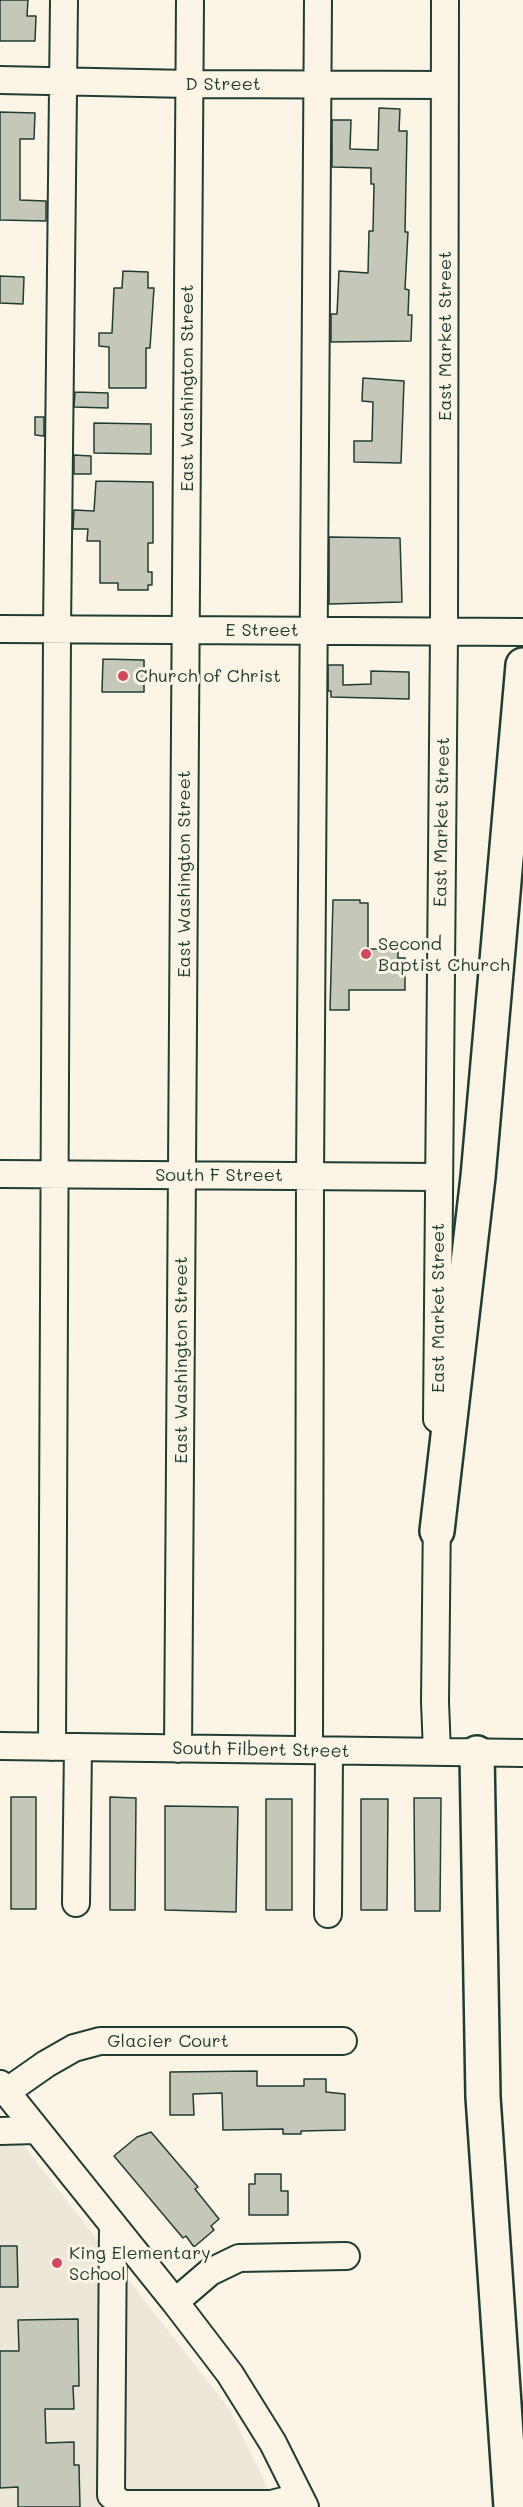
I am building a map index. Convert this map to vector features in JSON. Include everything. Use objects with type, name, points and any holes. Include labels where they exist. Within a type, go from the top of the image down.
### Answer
[{"type":"highway","points":[[437,1531],[478,1177],[523,665]]},
{"type":"highway","points":[[485,1753],[483,2097],[511,2507]]},
{"type":"street","points":[[52,1747],[57,630],[64,0]]},
{"type":"street","name":"East Washington Street","points":[[178,1749],[190,0]]},
{"type":"street","points":[[318,0],[310,1176],[319,1751],[328,1914]]},
{"type":"street","name":"East Market Street","points":[[437,1752],[435,1702],[444,632],[445,0]]},
{"type":"street","name":"D Street","points":[[0,80],[189,84],[445,85]]},
{"type":"street","name":"E Street","points":[[0,629],[523,632]]},
{"type":"street","name":"South F Street","points":[[0,1174],[438,1177]]},
{"type":"street","name":"South Filbert Street","points":[[0,1746],[523,1753]]},
{"type":"street","points":[[76,1903],[78,1747]]},
{"type":"street","name":"Glacier Court","points":[[3,2088],[74,2048],[100,2041],[344,2041]]},
{"type":"street","points":[[3,2088],[36,2130],[113,2224],[175,2302],[230,2374],[273,2443],[302,2502],[122,2504],[111,2495],[113,2224]]},
{"type":"street","points":[[0,2131],[36,2130]]},
{"type":"street","points":[[175,2302],[210,2272],[239,2258],[346,2256]]},
{"type":"shaded area","name":"King Elementary School","points":[[0,2115],[230,2410],[277,2507],[0,2507]]},
{"type":"building","points":[[0,0],[28,0],[27,16],[36,16],[35,41],[0,41]]},
{"type":"building","points":[[379,108],[400,109],[399,131],[407,131],[405,232],[408,232],[405,289],[409,290],[408,315],[412,315],[411,341],[331,342],[331,314],[337,314],[339,271],[368,273],[369,231],[373,231],[374,184],[371,184],[371,168],[332,167],[332,120],[351,120],[350,149],[378,150]]},
{"type":"building","points":[[0,112],[35,113],[34,139],[20,139],[20,200],[46,201],[46,221],[0,220]]},
{"type":"building","points":[[123,271],[148,272],[148,288],[154,288],[150,348],[146,348],[146,388],[109,388],[109,347],[99,346],[99,333],[112,333],[114,288],[122,288]]},
{"type":"building","points":[[0,276],[24,277],[23,304],[0,303]]},
{"type":"building","points":[[363,378],[404,381],[401,463],[354,462],[354,441],[372,441],[373,402],[362,401]]},
{"type":"building","points":[[75,392],[108,393],[108,408],[74,407]]},
{"type":"building","points":[[35,417],[44,417],[44,436],[35,435]]},
{"type":"building","points":[[94,423],[151,424],[151,454],[94,453]]},
{"type":"building","points":[[74,455],[91,456],[91,474],[74,474]]},
{"type":"building","points":[[96,481],[153,482],[153,543],[148,543],[148,572],[152,572],[152,585],[148,585],[148,590],[118,590],[118,583],[100,583],[100,541],[87,541],[88,529],[73,529],[74,510],[94,511]]},
{"type":"building","points":[[329,537],[400,538],[402,602],[329,604]]},
{"type":"building","name":"Church of Christ","points":[[103,659],[144,660],[144,692],[102,692]]},
{"type":"building","points":[[328,665],[343,665],[343,685],[371,684],[371,671],[409,672],[409,699],[331,697],[331,691],[328,691]]},
{"type":"building","name":"Second Baptist Church","points":[[333,900],[360,900],[360,903],[368,903],[368,949],[398,949],[398,958],[405,958],[405,990],[349,990],[349,1010],[330,1010]]},
{"type":"building","points":[[11,1797],[36,1797],[36,1909],[11,1909]]},
{"type":"building","points":[[110,1797],[136,1798],[135,1910],[110,1910]]},
{"type":"building","points":[[414,1798],[441,1798],[440,1911],[415,1911]]},
{"type":"building","points":[[266,1799],[292,1799],[292,1910],[266,1910]]},
{"type":"building","points":[[361,1799],[388,1799],[387,1910],[361,1910]]},
{"type":"building","points":[[165,1806],[238,1807],[236,1912],[165,1910]]},
{"type":"building","points":[[257,2071],[257,2086],[304,2086],[304,2079],[326,2079],[326,2092],[345,2094],[345,2130],[301,2131],[301,2134],[283,2134],[283,2129],[223,2130],[222,2093],[193,2094],[194,2115],[170,2115],[170,2072]]},
{"type":"building","points":[[151,2132],[198,2187],[195,2189],[219,2219],[211,2226],[214,2230],[194,2247],[186,2236],[183,2238],[114,2156],[137,2137]]},
{"type":"building","points":[[255,2174],[281,2174],[281,2191],[288,2191],[288,2215],[249,2215],[249,2184],[255,2184]]},
{"type":"building","points":[[0,2246],[17,2246],[18,2287],[0,2287]]},
{"type":"building","points":[[78,2319],[79,2386],[73,2386],[74,2409],[45,2409],[46,2443],[74,2442],[74,2465],[79,2465],[80,2507],[18,2507],[18,2487],[0,2488],[0,2351],[19,2351],[18,2320]]},
{"type":"place","name":"Church of Christ","points":[[123,676]]},
{"type":"place","name":"Second Baptist Church","points":[[366,954]]},
{"type":"place","name":"King Elementary School","points":[[57,2263]]}]
